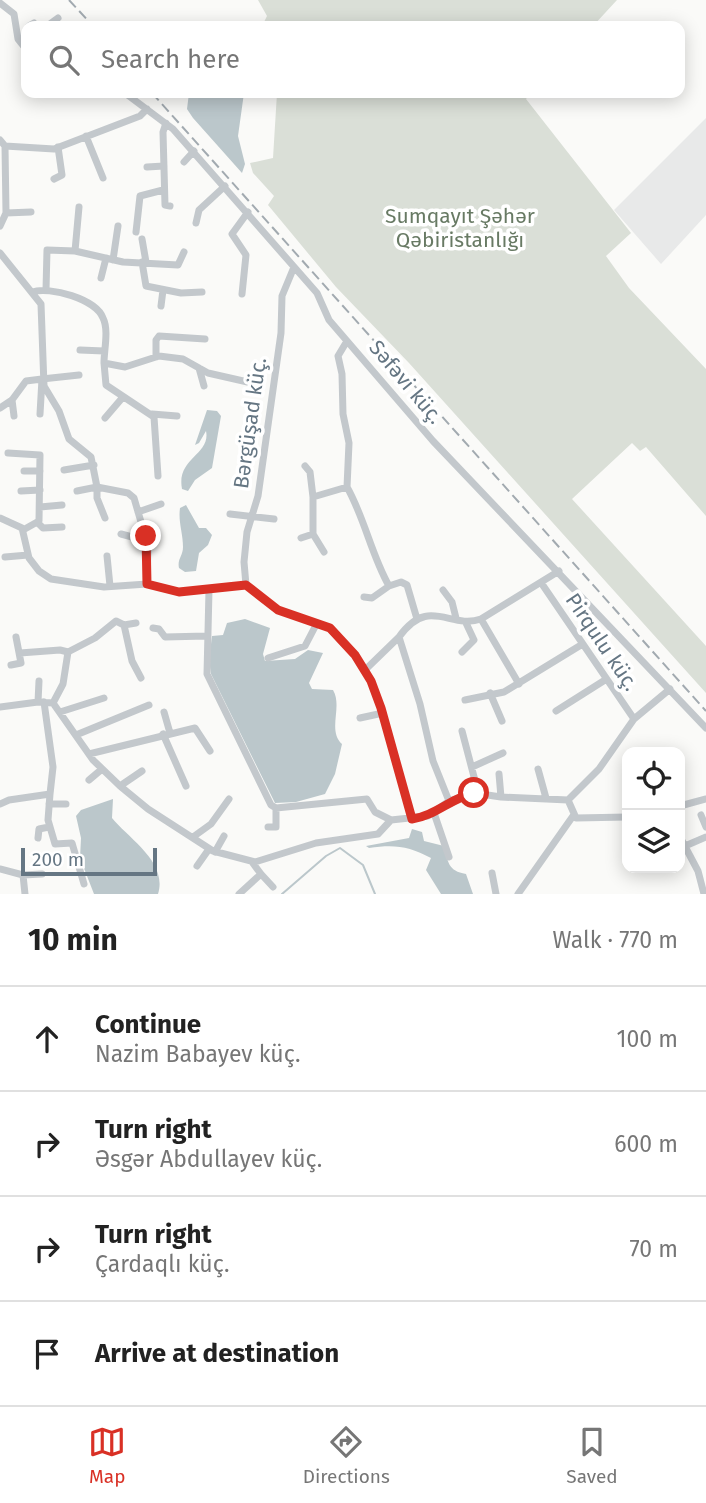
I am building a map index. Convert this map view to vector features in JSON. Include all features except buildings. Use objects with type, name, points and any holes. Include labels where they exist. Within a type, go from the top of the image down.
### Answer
[{"type":"street","points":[[0,3],[14,14],[21,38]]},
{"type":"street","points":[[54,21],[58,18]]},
{"type":"street","name":"Səfəvi küç.","points":[[131,98],[166,123],[194,151],[317,293],[326,316],[463,474],[559,571],[706,728]]},
{"type":"street","points":[[0,226],[6,213],[3,143],[43,150],[58,148],[140,116],[147,110]]},
{"type":"street","points":[[166,123],[163,132],[163,190],[165,205],[170,206]]},
{"type":"street","points":[[86,136],[103,178]]},
{"type":"street","points":[[54,179],[62,176],[58,148]]},
{"type":"street","points":[[184,162],[194,151]]},
{"type":"street","points":[[147,167],[164,166]]},
{"type":"street","points":[[196,223],[200,210],[225,186]]},
{"type":"street","points":[[136,232],[140,196],[163,190]]},
{"type":"street","points":[[75,251],[79,207]]},
{"type":"street","points":[[6,213],[31,212]]},
{"type":"street","points":[[243,294],[246,255],[232,234],[248,212]]},
{"type":"street","points":[[101,278],[118,226]]},
{"type":"street","points":[[142,239],[144,284],[163,290],[202,292]]},
{"type":"street","points":[[46,290],[47,250],[75,251],[109,259],[178,265],[184,252]]},
{"type":"street","points":[[1,258],[32,292],[43,309],[40,414]]},
{"type":"street","name":"Bərgüşad küç.","points":[[246,585],[244,562],[247,532],[254,517],[281,333],[282,296],[294,267]]},
{"type":"street","points":[[32,292],[46,290],[81,299],[101,313],[105,326],[104,382],[152,414],[177,416]]},
{"type":"street","points":[[161,306],[163,290]]},
{"type":"street","points":[[156,357],[156,340],[159,336],[205,339]]},
{"type":"street","points":[[348,341],[338,356],[342,374],[343,414],[349,443],[347,487],[362,517],[374,558],[388,586]]},
{"type":"street","points":[[80,349],[104,351]]},
{"type":"street","points":[[104,363],[125,367],[156,357],[196,362],[208,373],[252,383]]},
{"type":"street","points":[[196,362],[204,386]]},
{"type":"street","points":[[0,408],[12,400],[26,380],[79,375]]},
{"type":"street","points":[[42,379],[59,411],[67,436],[87,451],[94,465],[97,498],[105,518]]},
{"type":"street","points":[[105,418],[124,397]]},
{"type":"street","points":[[12,400],[14,416]]},
{"type":"street","points":[[152,414],[158,476]]},
{"type":"street","points":[[8,453],[38,453],[38,523]]},
{"type":"street","points":[[64,470],[94,465]]},
{"type":"street","points":[[305,466],[310,472],[313,497],[313,534],[324,552]]},
{"type":"street","points":[[24,471],[40,471]]},
{"type":"street","points":[[77,491],[97,487],[132,495],[147,541],[147,584]]},
{"type":"street","points":[[313,497],[347,487]]},
{"type":"street","points":[[21,491],[40,490]]},
{"type":"street","points":[[138,512],[161,504]]},
{"type":"street","points":[[40,507],[62,505]]},
{"type":"street","points":[[230,514],[274,519]]},
{"type":"street","points":[[0,518],[16,523],[23,530],[28,555],[39,571],[51,579],[110,586],[147,584],[179,592],[246,585],[278,610],[333,630],[365,670],[383,713],[412,819]]},
{"type":"street","points":[[38,523],[43,528],[62,527]]},
{"type":"street","points":[[23,530],[38,523]]},
{"type":"street","points":[[121,534],[147,541]]},
{"type":"street","points":[[301,538],[313,534]]},
{"type":"street","points":[[5,556],[28,555]]},
{"type":"street","points":[[107,556],[110,586]]},
{"type":"street","points":[[466,623],[481,619],[542,584],[559,571]]},
{"type":"street","points":[[364,597],[372,598],[388,586],[401,582],[407,585],[417,619]]},
{"type":"street","name":"Pirqulu küç.","points":[[542,584],[634,719]]},
{"type":"street","points":[[209,590],[206,636],[209,680],[271,805],[276,808],[367,799],[375,812],[391,820],[412,819],[434,813],[449,801],[478,792],[501,797],[568,800]]},
{"type":"street","points":[[443,590],[452,602],[456,618]]},
{"type":"street","points":[[365,670],[417,619],[440,615],[466,623],[474,640],[462,652]]},
{"type":"street","points":[[481,619],[519,684]]},
{"type":"street","points":[[20,653],[60,650],[68,652],[95,638],[113,622],[119,621],[124,625],[132,661],[141,678]]},
{"type":"street","points":[[268,658],[305,646],[317,622]]},
{"type":"street","points":[[124,625],[136,623]]},
{"type":"street","points":[[153,628],[159,629],[165,637],[206,636]]},
{"type":"street","points":[[11,665],[20,663],[16,637]]},
{"type":"street","points":[[399,637],[423,715],[433,761],[449,801]]},
{"type":"street","points":[[465,700],[490,692],[504,692],[582,645]]},
{"type":"street","points":[[0,707],[45,702],[63,684],[68,652]]},
{"type":"street","points":[[556,711],[605,680]]},
{"type":"street","points":[[39,681],[45,702],[53,767],[49,827],[57,846],[72,843],[84,884]]},
{"type":"street","points":[[568,800],[599,769],[634,719],[670,689]]},
{"type":"street","points":[[490,692],[502,721]]},
{"type":"street","points":[[60,712],[104,698]]},
{"type":"street","points":[[45,702],[60,712],[89,754],[120,786],[148,809],[212,850],[252,862],[316,843],[378,834],[391,820]]},
{"type":"street","points":[[76,735],[149,705]]},
{"type":"street","points":[[164,712],[166,734],[186,786]]},
{"type":"street","points":[[360,718],[383,713]]},
{"type":"street","points":[[89,754],[195,728],[210,751]]},
{"type":"street","points":[[462,731],[478,792]]},
{"type":"street","points":[[472,767],[503,753]]},
{"type":"street","points":[[89,780],[102,769]]},
{"type":"street","points":[[538,769],[546,798]]},
{"type":"street","points":[[120,786],[142,771]]},
{"type":"street","points":[[499,774],[501,797]]},
{"type":"street","points":[[0,804],[9,800],[50,794]]},
{"type":"street","points":[[193,837],[211,824],[229,799]]},
{"type":"street","points":[[685,805],[706,799]]},
{"type":"street","points":[[568,800],[573,816]]},
{"type":"street","points":[[49,804],[66,804]]},
{"type":"street","points":[[268,827],[276,827],[276,808]]},
{"type":"street","points":[[434,813],[449,857]]},
{"type":"street","points":[[701,815],[706,827]]},
{"type":"street","points":[[573,816],[622,817]]},
{"type":"street","points":[[518,894],[573,816]]},
{"type":"street","points":[[38,838],[39,829],[49,827]]},
{"type":"street","points":[[197,866],[224,836]]},
{"type":"street","points":[[704,894],[698,871],[685,846],[706,837]]},
{"type":"street","points":[[252,862],[273,887]]},
{"type":"street","points":[[0,869],[23,875],[42,874]]},
{"type":"street","points":[[492,873],[496,894]]},
{"type":"street","points":[[239,894],[261,874]]},
{"type":"street","points":[[23,875],[25,894]]},
{"type":"shaded area","points":[[188,98],[243,98],[238,136],[245,164],[242,173],[193,118],[187,109]]},
{"type":"shaded area","points":[[706,118],[706,215],[661,264],[614,210]]},
{"type":"shaded area","points":[[207,410],[217,411],[221,416],[212,468],[195,480],[188,491],[182,489],[184,470],[204,446],[206,431],[195,445]]},
{"type":"shaded area","points":[[186,505],[199,528],[206,528],[212,535],[208,545],[199,553],[196,571],[185,572],[179,565],[183,547],[180,508]]},
{"type":"shaded area","points":[[245,619],[270,628],[263,654],[265,661],[295,659],[308,650],[323,653],[309,683],[312,689],[333,690],[337,704],[336,732],[342,744],[335,774],[325,794],[296,802],[275,803],[211,674],[209,660],[212,636],[223,635],[227,623]]},
{"type":"shaded area","points":[[113,799],[112,818],[152,861],[160,882],[158,894],[94,894],[80,858],[81,838],[76,816],[81,810]]},
{"type":"shaded area","points":[[412,829],[422,832],[424,841],[444,846],[450,865],[456,871],[466,874],[473,894],[441,894],[426,870],[431,858],[423,854],[401,847],[366,846],[409,838]]},
{"type":"green space","points":[[258,0],[617,0],[598,21],[264,21],[267,16]]},
{"type":"green space","name":"Sumqayıt Şəhər Qəbiristanlığı","points":[[277,98],[527,98],[631,233],[606,256],[629,288],[706,369],[706,516],[646,447],[640,451],[632,443],[572,499],[706,646],[706,693],[409,363],[336,287],[268,205],[274,196],[253,173],[250,163],[273,158]]},
{"type":"waterway","points":[[282,894],[326,856],[340,848],[363,865],[375,894]]},
{"type":"railway","points":[[69,0],[88,21]]},
{"type":"railway","points":[[156,98],[706,711]]},
{"type":"route","points":[[146,536],[147,584],[179,592],[246,585],[278,610],[333,630],[355,655],[371,681],[383,713],[393,759],[412,819],[428,816],[449,801],[474,793]]}]
